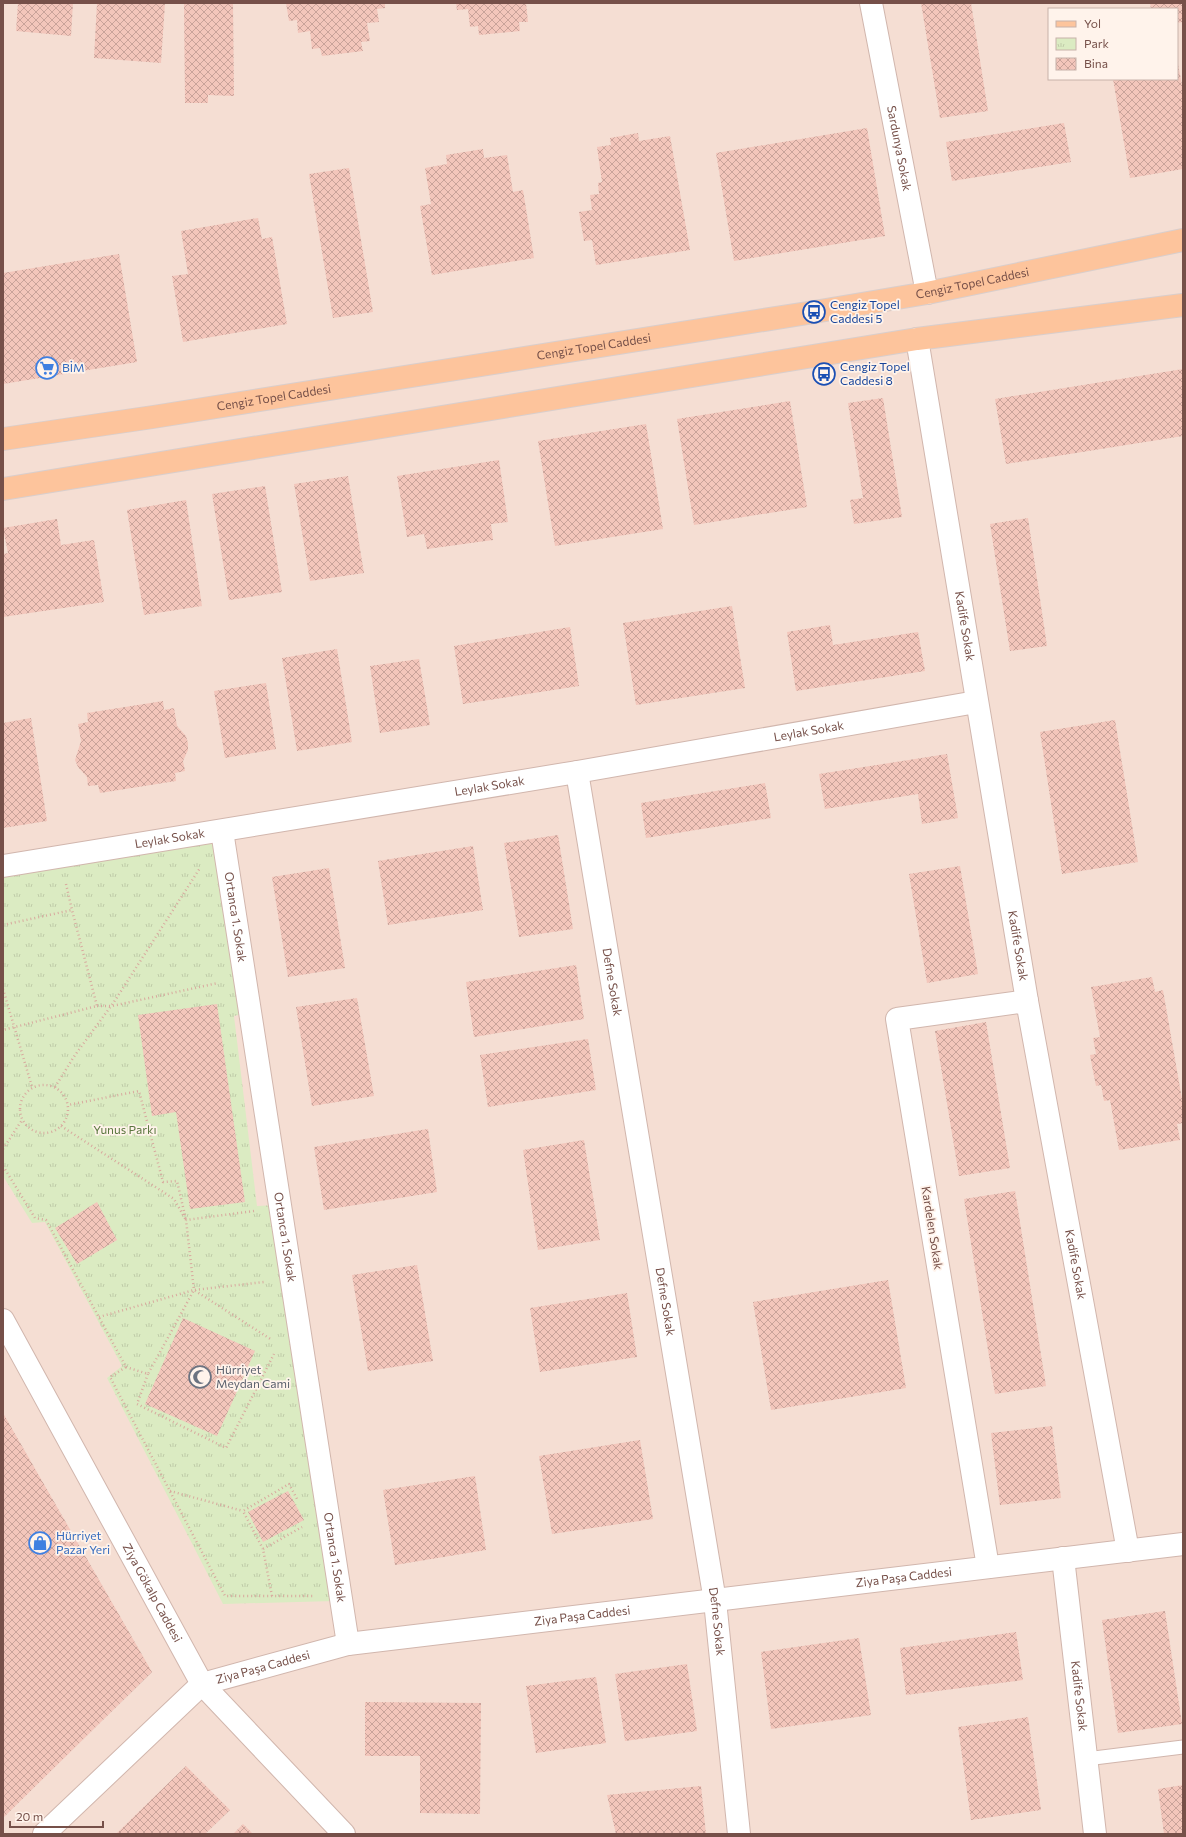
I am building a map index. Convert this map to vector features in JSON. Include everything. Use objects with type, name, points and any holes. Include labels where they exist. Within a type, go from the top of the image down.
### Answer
[{"type":"main road","name":"Cengiz Topel Caddesi","points":[[3,438],[161,416],[927,293],[1183,240]]},
{"type":"main road","points":[[3,489],[917,339],[1183,305]]},
{"type":"street","name":"Sardunya Sokak","points":[[871,3],[927,293]]},
{"type":"street","name":"Kadife Sokak","points":[[917,339],[976,702],[1027,1001],[1128,1551]]},
{"type":"street","name":"Leylak Sokak","points":[[3,866],[577,772],[976,702]]},
{"type":"street","name":"Defne Sokak","points":[[577,772],[715,1600],[739,1834]]},
{"type":"street","name":"Ortanca 1. Sokak","points":[[222,831],[348,1644]]},
{"type":"street","name":"Kardelen Sokak","points":[[988,1567],[897,1019],[1027,1001]]},
{"type":"street","name":"Ziya Gökalp Caddesi","points":[[3,1320],[202,1684],[344,1834]]},
{"type":"street","name":"Ziya Paşa Caddesi","points":[[44,1834],[202,1684],[348,1644],[1183,1544]]},
{"type":"street","name":"Kadife Sokak","points":[[1064,1558],[1095,1834]]},
{"type":"lane","points":[[1086,1759],[1183,1747]]},
{"type":"path","points":[[55,1088],[75,1055],[112,1006],[200,867]]},
{"type":"path","points":[[65,880],[97,1006]]},
{"type":"path","points":[[3,926],[72,910]]},
{"type":"path","points":[[3,1030],[97,1006],[112,1006],[219,983]]},
{"type":"path","points":[[3,989],[32,1087]]},
{"type":"path","points":[[40,1085],[55,1088],[62,1092],[68,1105],[68,1115],[61,1126],[52,1132],[45,1134],[29,1129],[22,1120],[19,1108],[21,1099],[32,1087],[40,1085]]},
{"type":"path","points":[[68,1105],[139,1091],[162,1182],[177,1181],[186,1220],[194,1290],[148,1374],[137,1404],[226,1448],[276,1351]]},
{"type":"path","points":[[3,1149],[22,1120]]},
{"type":"path","points":[[61,1126],[174,1199],[186,1220]]},
{"type":"path","points":[[3,1166],[35,1218],[46,1220],[126,1367],[148,1374]]},
{"type":"path","points":[[186,1220],[261,1210]]},
{"type":"path","points":[[99,1317],[194,1290],[265,1282]]},
{"type":"path","points":[[194,1290],[273,1340]]},
{"type":"path","points":[[126,1367],[110,1377],[225,1596],[320,1596]]},
{"type":"path","points":[[170,1491],[243,1511],[288,1484],[299,1503]]},
{"type":"path","points":[[243,1511],[263,1549],[272,1596]]},
{"type":"path","points":[[263,1549],[303,1526]]},
{"type":"shaded area","points":[[3,3],[1183,3],[1183,1834],[3,1834]]},
{"type":"green space","name":"Yunus Parkı","points":[[217,838],[247,1013],[234,1016],[257,1206],[277,1205],[334,1601],[223,1604],[107,1378],[122,1366],[45,1222],[32,1223],[3,1176],[3,875]]},
{"type":"building","points":[[18,3],[73,3],[71,36],[16,31]]},
{"type":"building","points":[[97,3],[165,3],[161,63],[94,58]]},
{"type":"building","points":[[184,3],[233,3],[234,96],[208,95],[208,103],[185,103]]},
{"type":"building","points":[[286,3],[385,3],[385,8],[377,9],[379,22],[367,23],[370,41],[361,42],[363,51],[322,56],[320,48],[312,49],[310,31],[298,33],[297,20],[289,21]]},
{"type":"building","points":[[456,3],[526,3],[528,22],[519,22],[520,31],[479,35],[478,26],[470,27],[468,9],[457,10]]},
{"type":"building","points":[[921,3],[971,3],[988,111],[940,118]]},
{"type":"building","points":[[1150,3],[1183,3],[1183,22],[1178,23],[1178,8],[1151,8]]},
{"type":"building","points":[[1178,64],[1183,90],[1183,169],[1130,178],[1113,80],[1178,80]]},
{"type":"building","points":[[1064,123],[1071,162],[952,181],[946,142]]},
{"type":"building","points":[[867,128],[885,236],[734,261],[716,153]]},
{"type":"building","points":[[638,133],[639,141],[670,136],[690,250],[596,265],[592,240],[584,241],[579,212],[592,210],[590,195],[599,194],[598,183],[602,182],[597,147],[611,145],[610,138]]},
{"type":"building","points":[[483,149],[484,158],[507,155],[513,192],[523,190],[534,258],[432,275],[420,206],[431,204],[425,168],[447,164],[446,155]]},
{"type":"building","points":[[349,168],[373,312],[333,318],[309,174]]},
{"type":"building","points":[[258,218],[262,239],[272,237],[287,324],[183,342],[172,276],[188,274],[181,231]]},
{"type":"building","points":[[119,254],[137,362],[3,384],[3,273]]},
{"type":"building","points":[[1183,369],[1183,436],[1006,464],[995,399]]},
{"type":"building","points":[[883,398],[902,517],[854,524],[850,500],[863,498],[848,403]]},
{"type":"building","points":[[790,401],[807,507],[694,525],[677,419]]},
{"type":"building","points":[[646,424],[663,529],[555,546],[538,441]]},
{"type":"building","points":[[499,460],[508,522],[491,524],[493,540],[427,549],[424,534],[407,537],[397,476]]},
{"type":"building","points":[[348,476],[364,573],[310,581],[294,484]]},
{"type":"building","points":[[265,486],[282,592],[229,600],[212,494]]},
{"type":"building","points":[[186,500],[202,606],[144,615],[127,510]]},
{"type":"building","points":[[1028,518],[1047,646],[1010,651],[990,524]]},
{"type":"building","points":[[57,519],[61,545],[94,540],[104,602],[3,617],[3,554],[8,553],[3,528]]},
{"type":"building","points":[[732,606],[745,688],[636,705],[623,623]]},
{"type":"building","points":[[830,625],[833,645],[918,632],[925,671],[796,691],[787,632]]},
{"type":"building","points":[[570,627],[579,686],[463,704],[454,646]]},
{"type":"building","points":[[337,649],[352,742],[297,751],[282,658]]},
{"type":"building","points":[[419,659],[430,725],[380,733],[370,666]]},
{"type":"building","points":[[266,683],[276,749],[225,758],[214,691]]},
{"type":"building","points":[[163,701],[164,710],[174,708],[177,726],[186,736],[188,750],[183,761],[185,771],[175,773],[176,781],[100,793],[98,785],[88,786],[87,777],[78,767],[75,760],[81,741],[78,724],[88,722],[87,713]]},
{"type":"building","points":[[31,718],[47,821],[3,828],[3,723]]},
{"type":"building","points":[[1115,720],[1138,862],[1062,874],[1040,732]]},
{"type":"building","points":[[947,754],[958,818],[922,824],[918,794],[825,809],[819,774]]},
{"type":"building","points":[[765,783],[771,818],[646,838],[641,803]]},
{"type":"building","points":[[558,835],[573,929],[519,937],[504,843]]},
{"type":"building","points":[[473,846],[483,910],[388,925],[378,861]]},
{"type":"building","points":[[960,866],[978,974],[927,983],[909,874]]},
{"type":"building","points":[[329,868],[345,968],[288,977],[272,877]]},
{"type":"building","points":[[576,965],[584,1019],[474,1037],[466,982]]},
{"type":"building","points":[[1152,977],[1155,992],[1163,990],[1183,1105],[1183,1123],[1177,1124],[1180,1140],[1119,1150],[1110,1100],[1104,1101],[1101,1085],[1096,1086],[1090,1055],[1096,1054],[1093,1038],[1100,1037],[1091,987]]},
{"type":"building","points":[[357,998],[374,1096],[312,1106],[296,1007]]},
{"type":"building","points":[[217,1004],[245,1202],[190,1209],[176,1112],[152,1116],[138,1015]]},
{"type":"building","points":[[986,1022],[1010,1168],[959,1176],[935,1031]]},
{"type":"building","points":[[588,1039],[596,1090],[488,1107],[480,1055]]},
{"type":"building","points":[[428,1129],[437,1192],[324,1210],[314,1147]]},
{"type":"building","points":[[584,1140],[600,1240],[538,1250],[523,1150]]},
{"type":"building","points":[[1015,1191],[1046,1386],[995,1394],[964,1199]]},
{"type":"building","points":[[97,1202],[117,1240],[77,1264],[55,1228]]},
{"type":"building","points":[[417,1265],[433,1361],[368,1371],[352,1275]]},
{"type":"building","points":[[888,1280],[906,1388],[771,1410],[753,1302]]},
{"type":"building","points":[[627,1293],[637,1357],[540,1372],[530,1308]]},
{"type":"building","name":"Hürriyet Meydan Cami","points":[[183,1318],[255,1351],[217,1436],[145,1404]]},
{"type":"building","name":"Hürriyet Pazar Yeri","points":[[3,1413],[152,1672],[3,1818]]},
{"type":"building","points":[[1052,1426],[1061,1498],[1000,1505],[991,1433]]},
{"type":"building","points":[[640,1440],[653,1519],[552,1534],[539,1456]]},
{"type":"building","points":[[475,1476],[486,1550],[395,1565],[383,1490]]},
{"type":"building","points":[[288,1491],[304,1520],[263,1542],[248,1512]]},
{"type":"building","points":[[1165,1611],[1182,1724],[1118,1733],[1102,1620]]},
{"type":"building","points":[[1016,1632],[1023,1680],[906,1695],[900,1648]]},
{"type":"building","points":[[859,1638],[871,1715],[771,1729],[761,1652]]},
{"type":"building","points":[[687,1664],[697,1731],[625,1741],[615,1674]]},
{"type":"building","points":[[596,1677],[606,1743],[536,1753],[526,1686]]},
{"type":"building","points":[[365,1702],[481,1703],[480,1814],[420,1813],[420,1756],[365,1756]]},
{"type":"building","points":[[1028,1717],[1041,1810],[971,1820],[958,1727]]},
{"type":"building","points":[[186,1766],[230,1810],[205,1834],[116,1834]]},
{"type":"building","points":[[1183,1785],[1183,1834],[1164,1834],[1158,1789]]},
{"type":"building","points":[[701,1786],[706,1834],[616,1834],[607,1795]]},
{"type":"building","points":[[243,1824],[253,1834],[233,1834]]},
{"type":"place","name":"Cengiz Topel Caddesi 5","points":[[814,312]]},
{"type":"place","name":"BİM","points":[[47,368]]},
{"type":"place","name":"Cengiz Topel Caddesi 8","points":[[824,374]]},
{"type":"place","name":"Hürriyet Meydan Cami","points":[[200,1377]]},
{"type":"place","name":"Hürriyet Pazar Yeri","points":[[40,1543]]}]
